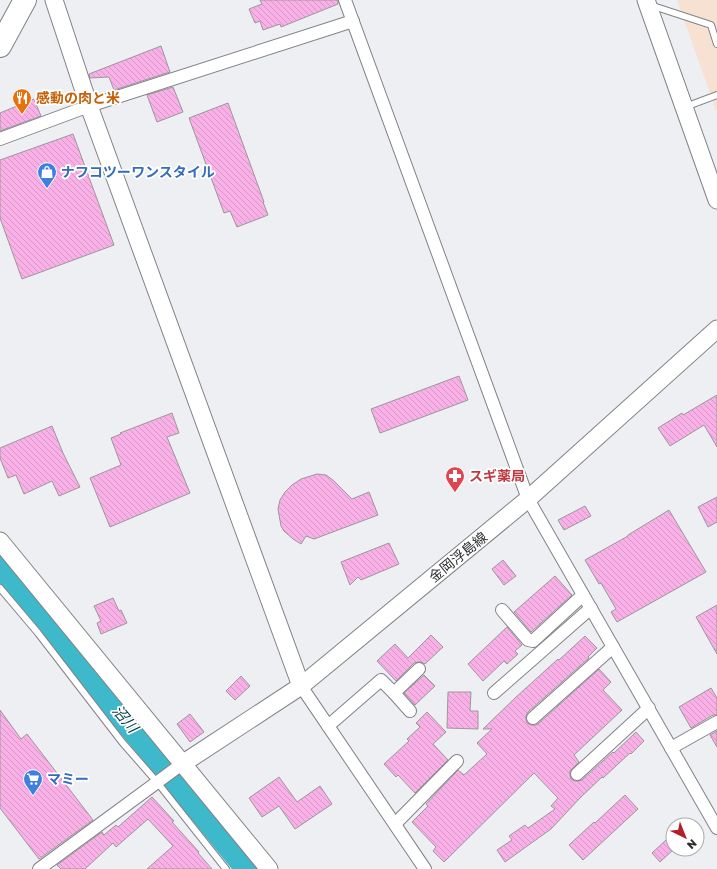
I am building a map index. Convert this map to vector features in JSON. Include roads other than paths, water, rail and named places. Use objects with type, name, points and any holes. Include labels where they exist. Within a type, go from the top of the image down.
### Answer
[{"type":"highway","points":[[0,46],[25,0]]},
{"type":"street","points":[[54,0],[89,106],[301,686],[425,869]]},
{"type":"street","points":[[345,0],[528,500],[717,828]]},
{"type":"street","points":[[647,2],[717,200]]},
{"type":"street","points":[[0,139],[89,106],[353,21]]},
{"type":"street","name":"金岡浮島線","points":[[182,764],[301,686],[528,500],[717,328]]},
{"type":"street","points":[[0,542],[269,869]]},
{"type":"street","points":[[502,610],[528,640],[533,641],[583,595]]},
{"type":"street","points":[[494,693],[591,608]]},
{"type":"street","points":[[533,718],[613,647]]},
{"type":"street","points":[[394,693],[419,669]]},
{"type":"street","points":[[328,726],[380,680],[410,711]]},
{"type":"street","points":[[578,774],[649,708]]},
{"type":"street","points":[[671,748],[717,722]]},
{"type":"street","points":[[395,824],[457,761]]},
{"type":"street","points":[[42,868],[182,764]]},
{"type":"lane","points":[[647,2],[711,25],[717,44]]},
{"type":"lane","points":[[684,107],[717,95]]},
{"type":"lane","points":[[0,588],[38,633],[122,742],[157,782],[226,869]]},
{"type":"waterway","name":"沼川","points":[[0,568],[250,869]]},
{"type":"place","name":"感動の肉と米","points":[[22,115]]},
{"type":"place","name":"ナフコツーワンスタイル","points":[[47,189]]},
{"type":"place","name":"スギ薬局","points":[[455,493]]},
{"type":"place","name":"マミー","points":[[33,796]]}]
